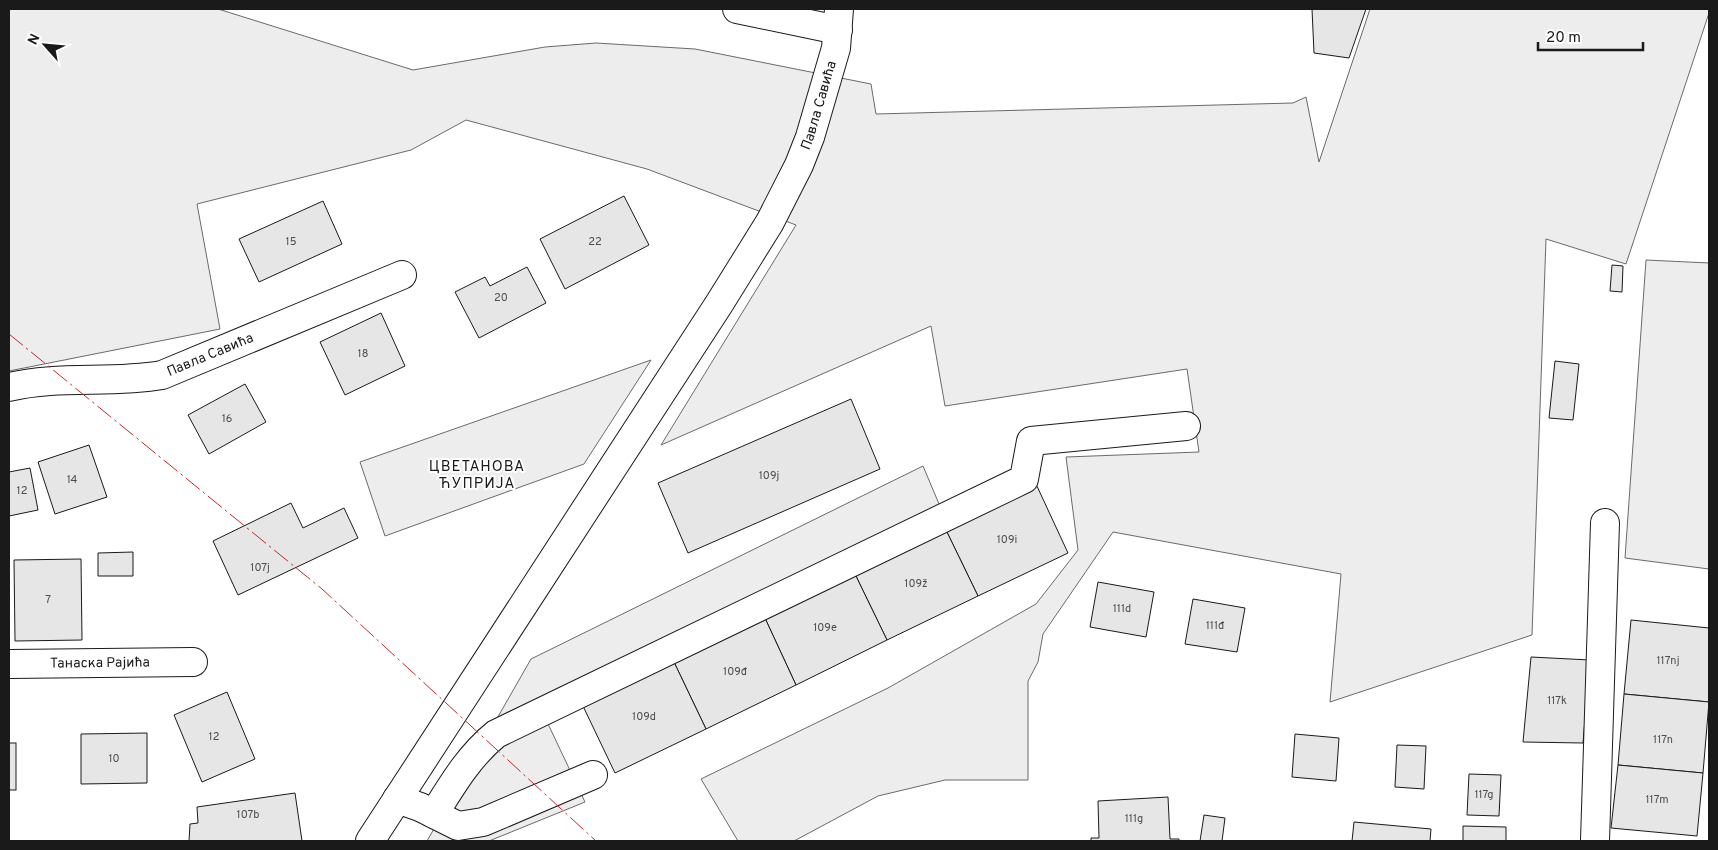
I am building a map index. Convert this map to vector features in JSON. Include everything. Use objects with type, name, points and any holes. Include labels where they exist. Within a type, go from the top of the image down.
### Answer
[{"type":"street","points":[[737,9],[839,20]]},
{"type":"street","name":"Павла Савића","points":[[370,841],[719,304],[770,222],[810,137],[831,66],[839,20]]},
{"type":"street","name":"Павла Савића","points":[[9,387],[45,382],[144,378],[162,375],[402,275]]},
{"type":"street","points":[[434,814],[458,775],[478,751],[496,734],[1024,479],[1031,441],[1186,426]]},
{"type":"street","points":[[1596,841],[1605,522]]},
{"type":"street","name":"Танаска Рајића","points":[[9,664],[193,662]]},
{"type":"street","points":[[397,799],[420,807],[458,826],[482,822],[593,775]]},
{"type":"shaded area","points":[[9,9],[218,9],[413,70],[545,47],[596,43],[695,49],[871,84],[876,114],[1293,103],[1306,97],[1319,162],[1370,9],[1709,9],[1709,13],[1626,264],[1546,239],[1532,635],[1330,702],[1341,574],[1113,532],[1043,634],[1038,662],[1028,681],[1028,780],[945,780],[878,796],[794,841],[738,841],[701,779],[888,688],[1036,604],[1078,550],[1066,457],[1199,452],[1187,369],[945,406],[931,326],[661,445],[796,225],[647,169],[466,120],[411,150],[197,204],[220,329],[9,371]]},
{"type":"shaded area","points":[[1646,260],[1709,263],[1709,569],[1625,558]]},
{"type":"shaded area","points":[[651,360],[584,464],[385,536],[360,462]]},
{"type":"shaded area","points":[[923,466],[942,511],[540,707],[585,802],[489,841],[427,841],[531,659]]},
{"type":"building","points":[[1312,9],[1366,9],[1349,58],[1314,53]]},
{"type":"building","points":[[624,196],[649,245],[565,289],[540,239]]},
{"type":"building","points":[[323,201],[342,244],[259,282],[239,239]]},
{"type":"building","points":[[1612,265],[1623,266],[1622,292],[1610,291]]},
{"type":"building","points":[[527,267],[546,303],[479,338],[455,292],[485,277],[490,286]]},
{"type":"building","points":[[381,313],[405,366],[345,395],[320,342]]},
{"type":"building","points":[[1555,361],[1579,364],[1573,420],[1549,418]]},
{"type":"building","points":[[245,384],[266,422],[209,454],[188,415]]},
{"type":"building","points":[[851,399],[880,469],[688,553],[658,483]]},
{"type":"building","points":[[89,445],[107,497],[55,514],[38,462]]},
{"type":"building","points":[[30,468],[38,510],[9,516],[9,472]]},
{"type":"building","points":[[1036,484],[1068,553],[978,596],[945,528]]},
{"type":"building","points":[[291,503],[303,528],[344,508],[358,538],[238,595],[213,541]]},
{"type":"building","points":[[945,528],[978,596],[887,640],[854,572]]},
{"type":"building","points":[[133,552],[133,576],[98,576],[98,553]]},
{"type":"building","points":[[81,559],[82,640],[15,641],[14,560]]},
{"type":"building","points":[[854,572],[887,640],[796,685],[764,616]]},
{"type":"building","points":[[1098,582],[1154,592],[1146,637],[1090,627]]},
{"type":"building","points":[[1193,599],[1245,608],[1237,652],[1185,644]]},
{"type":"building","points":[[764,616],[796,685],[706,729],[673,660]]},
{"type":"building","points":[[1631,620],[1709,628],[1709,702],[1624,694]]},
{"type":"building","points":[[1531,657],[1590,660],[1583,743],[1523,742]]},
{"type":"building","points":[[673,660],[706,729],[615,773],[582,704]]},
{"type":"building","points":[[227,692],[255,759],[202,782],[174,715]]},
{"type":"building","points":[[1624,694],[1709,702],[1703,773],[1618,765]]},
{"type":"building","points":[[147,733],[147,783],[81,784],[81,734]]},
{"type":"building","points":[[1295,734],[1339,738],[1336,781],[1292,777]]},
{"type":"building","points":[[9,743],[16,743],[16,790],[9,790]]},
{"type":"building","points":[[1397,745],[1426,746],[1424,789],[1395,787]]},
{"type":"building","points":[[1618,765],[1703,773],[1697,836],[1611,828]]},
{"type":"building","points":[[1469,774],[1501,775],[1499,816],[1467,815]]},
{"type":"building","points":[[295,793],[302,841],[189,841],[190,824],[198,823],[197,807]]},
{"type":"building","points":[[1168,797],[1170,839],[1179,839],[1179,841],[1091,841],[1091,838],[1099,838],[1098,801]]},
{"type":"building","points":[[1204,815],[1225,818],[1222,841],[1200,841]]},
{"type":"building","points":[[1354,822],[1431,829],[1430,841],[1352,841]]},
{"type":"building","points":[[1463,826],[1506,827],[1506,841],[1463,841]]},
{"type":"power","points":[[9,334],[322,589],[596,841]]},
{"type":"district","name":"ЦВЕТАНОВА ЋУПРИЈА","points":[[477,476]]}]
